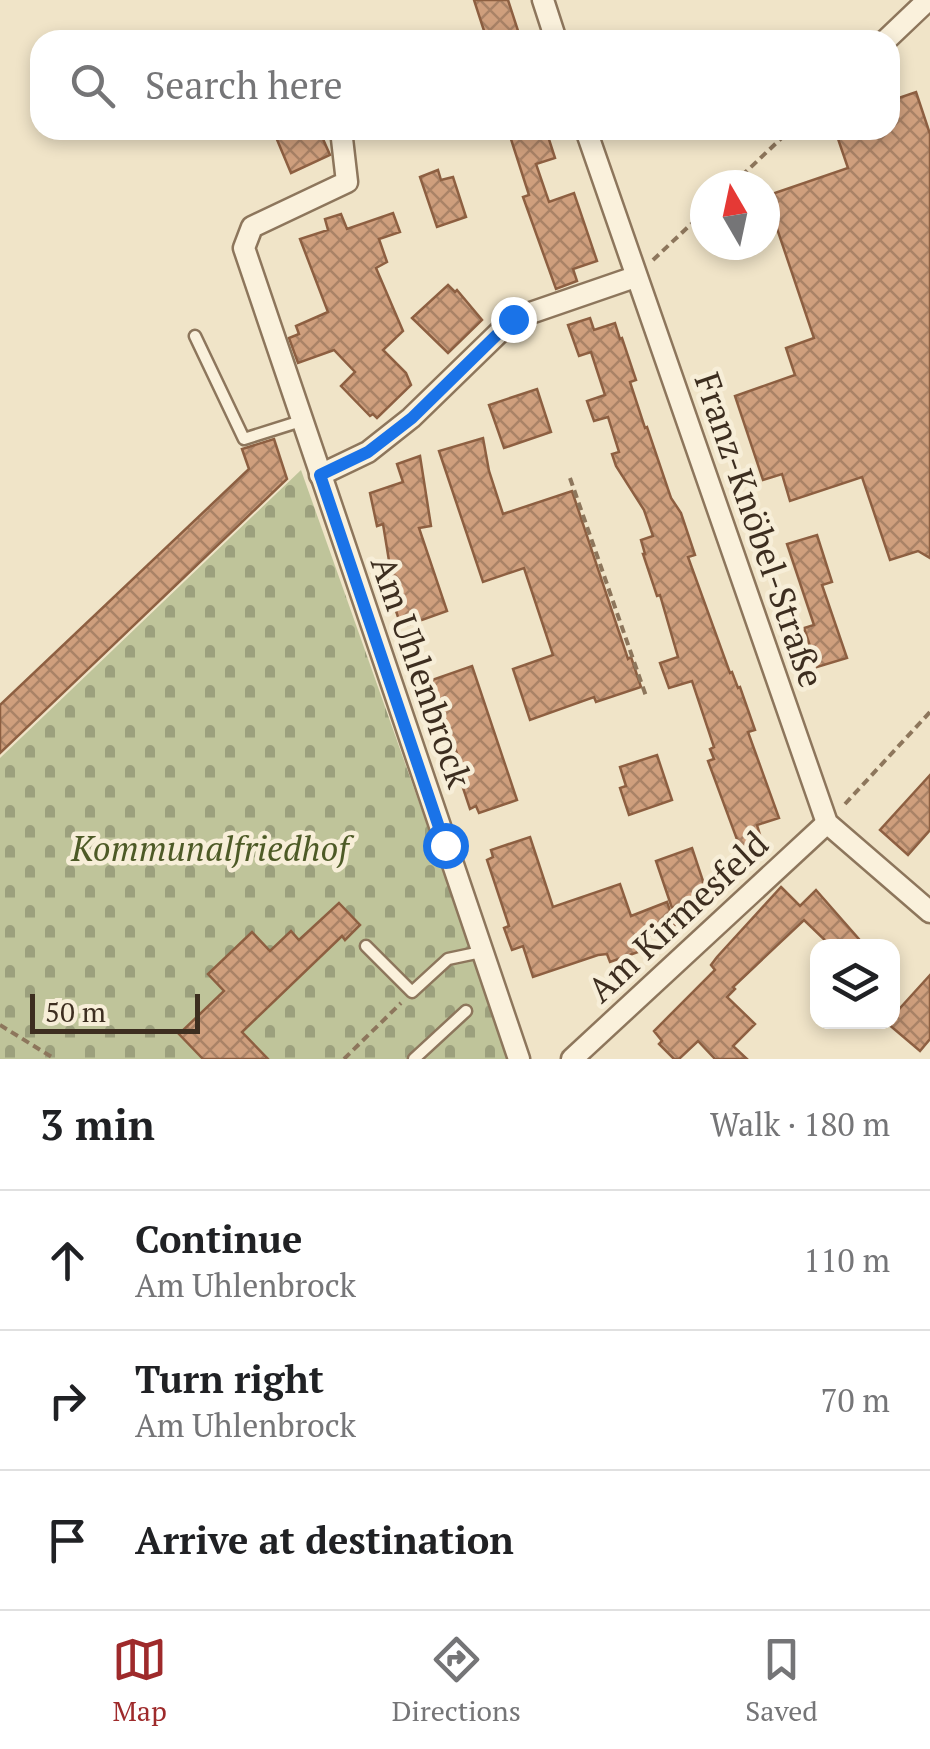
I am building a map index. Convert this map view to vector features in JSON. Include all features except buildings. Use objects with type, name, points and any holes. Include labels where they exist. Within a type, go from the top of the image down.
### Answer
[{"type":"street","points":[[543,0],[553,30]]},
{"type":"street","points":[[896,30],[928,0]]},
{"type":"street","name":"Am Uhlenbrock","points":[[342,140],[347,182],[252,227],[244,248],[519,1059]]},
{"type":"street","name":"Franz-Knöbel-Straße","points":[[589,140],[827,823],[930,912]]},
{"type":"street","points":[[320,475],[368,452],[412,418],[513,319],[635,277]]},
{"type":"street","name":"Am Kirmesfeld","points":[[572,1059],[827,823]]},
{"type":"lane","points":[[195,336],[244,438],[301,420]]},
{"type":"lane","points":[[366,946],[412,992],[448,959],[481,952]]},
{"type":"lane","points":[[414,1059],[466,1011]]},
{"type":"path","points":[[748,170],[779,140]]},
{"type":"path","points":[[635,277],[690,225]]},
{"type":"path","points":[[570,478],[646,700]]},
{"type":"path","points":[[827,823],[930,712]]},
{"type":"path","points":[[344,1059],[412,992]]},
{"type":"path","points":[[0,1026],[54,1059]]},
{"type":"green space","name":"Kommunalfriedhof","points":[[301,470],[510,1059],[0,1059],[0,758]]},
{"type":"route","points":[[445,845],[320,475],[368,452],[412,418],[513,319]]}]
